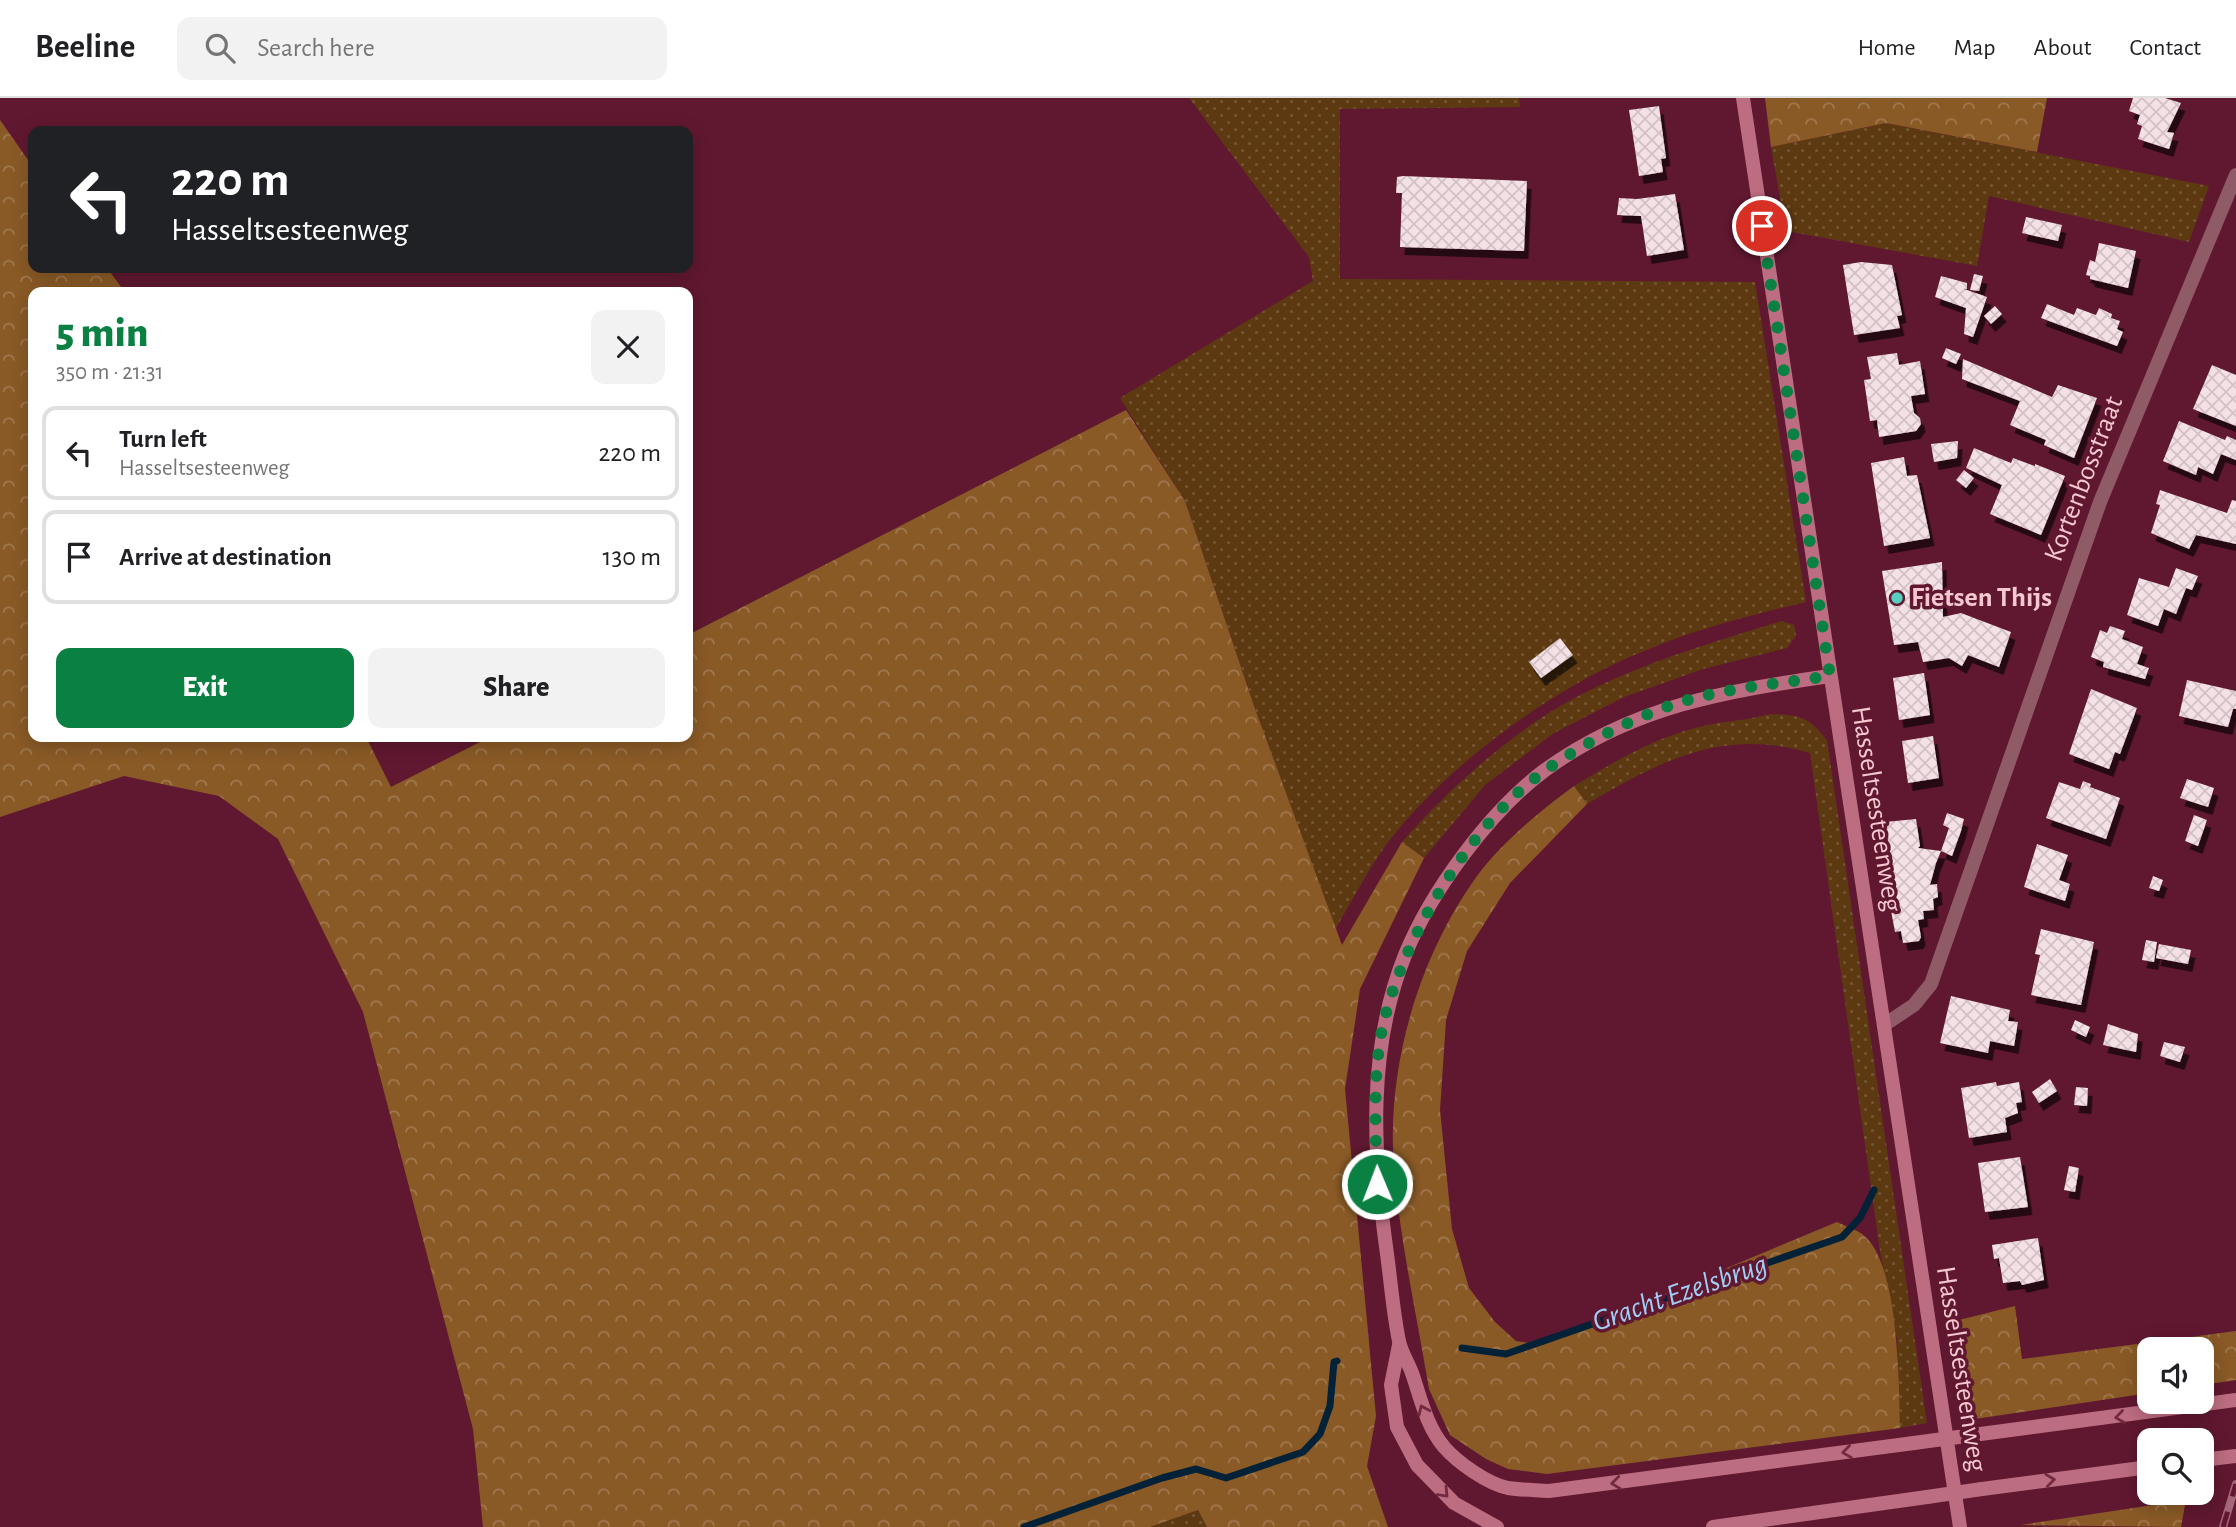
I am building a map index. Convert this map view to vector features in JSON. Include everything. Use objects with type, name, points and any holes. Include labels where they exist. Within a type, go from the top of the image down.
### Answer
[{"type":"main road","name":"Hasseltsesteenweg","points":[[1743,98],[1960,1527]]},
{"type":"main road","points":[[1830,676],[1735,690],[1669,706],[1608,733],[1545,771],[1499,814],[1439,892],[1406,954],[1383,1026],[1375,1109],[1377,1184],[1399,1344],[1421,1410],[1445,1448],[1474,1471],[1505,1488],[1549,1491],[2236,1400]]},
{"type":"main road","points":[[1399,1344],[1391,1385],[1397,1427],[1417,1465],[1454,1503],[1497,1527]]},
{"type":"main road","points":[[2214,1459],[2236,1456]]},
{"type":"main road","points":[[1713,1527],[2137,1469]]},
{"type":"street","name":"Kortenbosstraat","points":[[1884,1025],[1914,1005],[1931,984],[2099,502],[2236,176]]},
{"type":"shaded area","points":[[1189,98],[1519,98],[1520,107],[1340,109],[1340,279],[1755,282],[1806,602],[1724,623],[1644,651],[1572,687],[1499,735],[1433,792],[1405,822],[1375,861],[1335,930],[1254,706],[1185,501],[1120,398],[1313,281],[1309,257]]},
{"type":"shaded area","points":[[1886,123],[2209,186],[2189,242],[1989,196],[1977,266],[1786,231],[1771,147]]},
{"type":"shaded area","points":[[1782,621],[1794,625],[1796,636],[1787,648],[1703,669],[1624,697],[1554,733],[1485,785],[1424,858],[1402,842],[1439,802],[1482,763],[1550,712],[1623,675]]},
{"type":"shaded area","points":[[1770,714],[1802,718],[1827,740],[1927,1423],[1900,1428],[1897,1340],[1881,1258],[1810,753],[1778,746],[1720,746],[1667,762],[1587,804],[1574,786],[1647,745],[1679,733]]},
{"type":"shaded area","points":[[1198,1510],[1207,1527],[1150,1527]]},
{"type":"green space","points":[[1765,98],[2047,98],[2037,152],[1886,123],[1771,147]]},
{"type":"green space","points":[[0,120],[28,160],[28,273],[111,273],[121,287],[28,287],[28,742],[368,742],[391,787],[480,742],[693,742],[693,632],[1126,410],[1185,501],[1254,706],[1342,945],[1402,842],[1424,858],[1360,989],[1345,1089],[1376,1416],[1367,1466],[1388,1527],[1207,1527],[1198,1510],[1150,1527],[483,1527],[473,1429],[363,1012],[278,839],[219,796],[124,776],[0,817]]},
{"type":"green space","points":[[1574,786],[1587,804],[1510,883],[1467,951],[1446,1020],[1440,1110],[1452,1229],[1469,1288],[1495,1322],[1516,1341],[1542,1345],[1837,1222],[1862,1234],[1874,1248],[1883,1269],[1895,1324],[1900,1428],[1547,1474],[1508,1469],[1486,1459],[1450,1435],[1429,1389],[1397,1196],[1393,1130],[1401,1053],[1423,978],[1456,908],[1498,851]]},
{"type":"green space","points":[[2015,1306],[2022,1359],[2137,1344],[2137,1395],[1968,1420],[1955,1321]]},
{"type":"green space","points":[[2236,1331],[2236,1380],[2214,1383],[2214,1337],[2190,1337]]},
{"type":"green space","points":[[2153,1505],[2185,1505],[2181,1527],[2021,1525]]},
{"type":"building","points":[[2133,98],[2165,98],[2181,103],[2167,132],[2174,133],[2169,149],[2138,139],[2142,126],[2137,124],[2140,115],[2129,111]]},
{"type":"building","points":[[1659,106],[1666,158],[1661,159],[1663,172],[1639,176],[1629,110]]},
{"type":"building","points":[[1397,177],[1527,181],[1524,251],[1400,247],[1402,193],[1396,193]]},
{"type":"building","points":[[1675,194],[1684,250],[1647,256],[1641,216],[1617,215],[1619,198],[1637,199]]},
{"type":"building","points":[[2026,217],[2062,225],[2058,241],[2022,233]]},
{"type":"building","points":[[2099,243],[2136,251],[2128,288],[2090,279],[2090,276],[2086,275],[2090,260],[2095,262]]},
{"type":"building","points":[[1861,262],[1892,265],[1902,315],[1897,316],[1900,328],[1854,335],[1843,265]]},
{"type":"building","points":[[1974,274],[1983,276],[1979,291],[1970,290]]},
{"type":"building","points":[[1941,276],[1967,283],[1967,289],[1964,289],[1987,297],[1973,337],[1964,334],[1966,308],[1935,297]]},
{"type":"building","points":[[2047,304],[2074,315],[2077,308],[2096,315],[2099,308],[2112,314],[2111,318],[2120,321],[2117,329],[2123,332],[2117,346],[2041,318]]},
{"type":"building","points":[[1995,306],[2002,314],[1991,324],[1984,316]]},
{"type":"building","points":[[1946,348],[1961,354],[1956,364],[1942,358]]},
{"type":"building","points":[[1897,353],[1899,365],[1920,361],[1925,394],[1911,396],[1914,413],[1920,418],[1921,424],[1916,431],[1879,437],[1877,420],[1870,421],[1864,380],[1871,379],[1867,357]]},
{"type":"building","points":[[1963,359],[2052,397],[2058,385],[2097,398],[2074,458],[2044,445],[2046,440],[2010,425],[2020,401],[1962,379]]},
{"type":"building","points":[[2212,365],[2236,375],[2236,426],[2193,409]]},
{"type":"building","points":[[2179,421],[2225,440],[2227,436],[2236,440],[2236,460],[2221,454],[2213,474],[2198,467],[2196,475],[2163,461]]},
{"type":"building","points":[[1958,441],[1957,458],[1934,462],[1931,444]]},
{"type":"building","points":[[1974,448],[2011,463],[2013,458],[2065,476],[2041,535],[1990,514],[2002,485],[1966,468]]},
{"type":"building","points":[[1904,457],[1907,476],[1917,475],[1930,538],[1884,546],[1871,463]]},
{"type":"building","points":[[1964,470],[1974,478],[1966,488],[1956,480]]},
{"type":"building","points":[[2160,490],[2227,513],[2232,500],[2236,501],[2236,544],[2196,535],[2189,549],[2151,533],[2160,505],[2156,504]]},
{"type":"building","points":[[1942,562],[1943,617],[1961,613],[2011,632],[1999,667],[1968,655],[1962,666],[1949,658],[1923,662],[1918,642],[1894,645],[1882,571]]},
{"type":"building","points":[[2176,568],[2198,576],[2192,590],[2186,588],[2176,614],[2164,609],[2158,626],[2127,615],[2139,578],[2169,587]]},
{"type":"building","points":[[2110,626],[2125,631],[2122,639],[2143,647],[2137,664],[2149,668],[2145,679],[2103,667],[2104,662],[2091,657],[2100,630],[2107,633]]},
{"type":"building","points":[[1560,638],[1573,655],[1541,678],[1529,662]]},
{"type":"building","points":[[1924,673],[1930,715],[1899,720],[1893,678]]},
{"type":"building","points":[[2187,680],[2236,691],[2236,709],[2233,709],[2228,727],[2179,716]]},
{"type":"building","points":[[2091,689],[2137,708],[2120,754],[2115,752],[2109,769],[2069,754]]},
{"type":"building","points":[[1933,736],[1939,778],[1908,783],[1902,741]]},
{"type":"building","points":[[2187,779],[2214,788],[2208,807],[2180,798]]},
{"type":"building","points":[[2083,781],[2091,784],[2090,787],[2120,798],[2106,839],[2046,818],[2059,782],[2080,789]]},
{"type":"building","points":[[1947,813],[1964,819],[1952,856],[1941,851],[1949,828],[1943,825]]},
{"type":"building","points":[[2194,815],[2207,820],[2198,846],[2185,841]]},
{"type":"building","points":[[1916,819],[1920,846],[1918,848],[1941,851],[1930,885],[1937,884],[1938,897],[1933,899],[1934,910],[1923,911],[1924,919],[1918,920],[1921,937],[1919,941],[1903,943],[1901,931],[1895,932],[1888,892],[1896,891],[1885,822]]},
{"type":"building","points":[[2037,844],[2068,855],[2059,880],[2070,884],[2065,901],[2024,887]]},
{"type":"building","points":[[2153,876],[2163,880],[2159,891],[2149,888]]},
{"type":"building","points":[[2041,929],[2094,942],[2081,1005],[2031,995],[2040,955],[2035,954]]},
{"type":"building","points":[[2146,940],[2157,942],[2154,962],[2142,960]]},
{"type":"building","points":[[2159,944],[2191,950],[2188,964],[2156,958]]},
{"type":"building","points":[[1951,996],[2010,1010],[2008,1021],[2018,1022],[2014,1046],[1990,1041],[1988,1053],[1940,1043]]},
{"type":"building","points":[[2075,1020],[2090,1027],[2086,1037],[2071,1030]]},
{"type":"building","points":[[2108,1024],[2138,1034],[2136,1052],[2103,1045]]},
{"type":"building","points":[[2164,1042],[2185,1047],[2180,1062],[2160,1056]]},
{"type":"building","points":[[2050,1079],[2057,1091],[2039,1103],[2032,1092]]},
{"type":"building","points":[[1996,1082],[1997,1086],[2019,1082],[2022,1102],[2016,1103],[2018,1113],[2005,1118],[2007,1132],[1969,1138],[1961,1088]]},
{"type":"building","points":[[2076,1087],[2088,1088],[2087,1106],[2074,1105]]},
{"type":"building","points":[[2020,1157],[2028,1207],[1985,1212],[1978,1163]]},
{"type":"building","points":[[2069,1166],[2079,1168],[2075,1192],[2064,1190]]},
{"type":"building","points":[[2038,1238],[2044,1280],[2022,1285],[2020,1281],[2003,1283],[1999,1258],[1994,1259],[1992,1245]]},
{"type":"waterway","name":"Gracht Ezelsbrug","points":[[1462,1348],[1506,1354],[1842,1237],[1860,1218],[1874,1190]]},
{"type":"waterway","name":"Gracht Ezelsbrug","points":[[1024,1527],[1162,1478],[1196,1469],[1226,1478],[1303,1452],[1320,1434],[1330,1406],[1334,1362],[1337,1361]]},
{"type":"railway","points":[[2223,1527],[2236,1484]]},
{"type":"place","name":"Fietsen Thijs","points":[[1897,598]]},
{"type":"route","points":[[1377,1184],[1375,1109],[1383,1026],[1406,954],[1439,892],[1489,823],[1545,771],[1608,733],[1669,706],[1735,690],[1830,676],[1762,226]]}]
